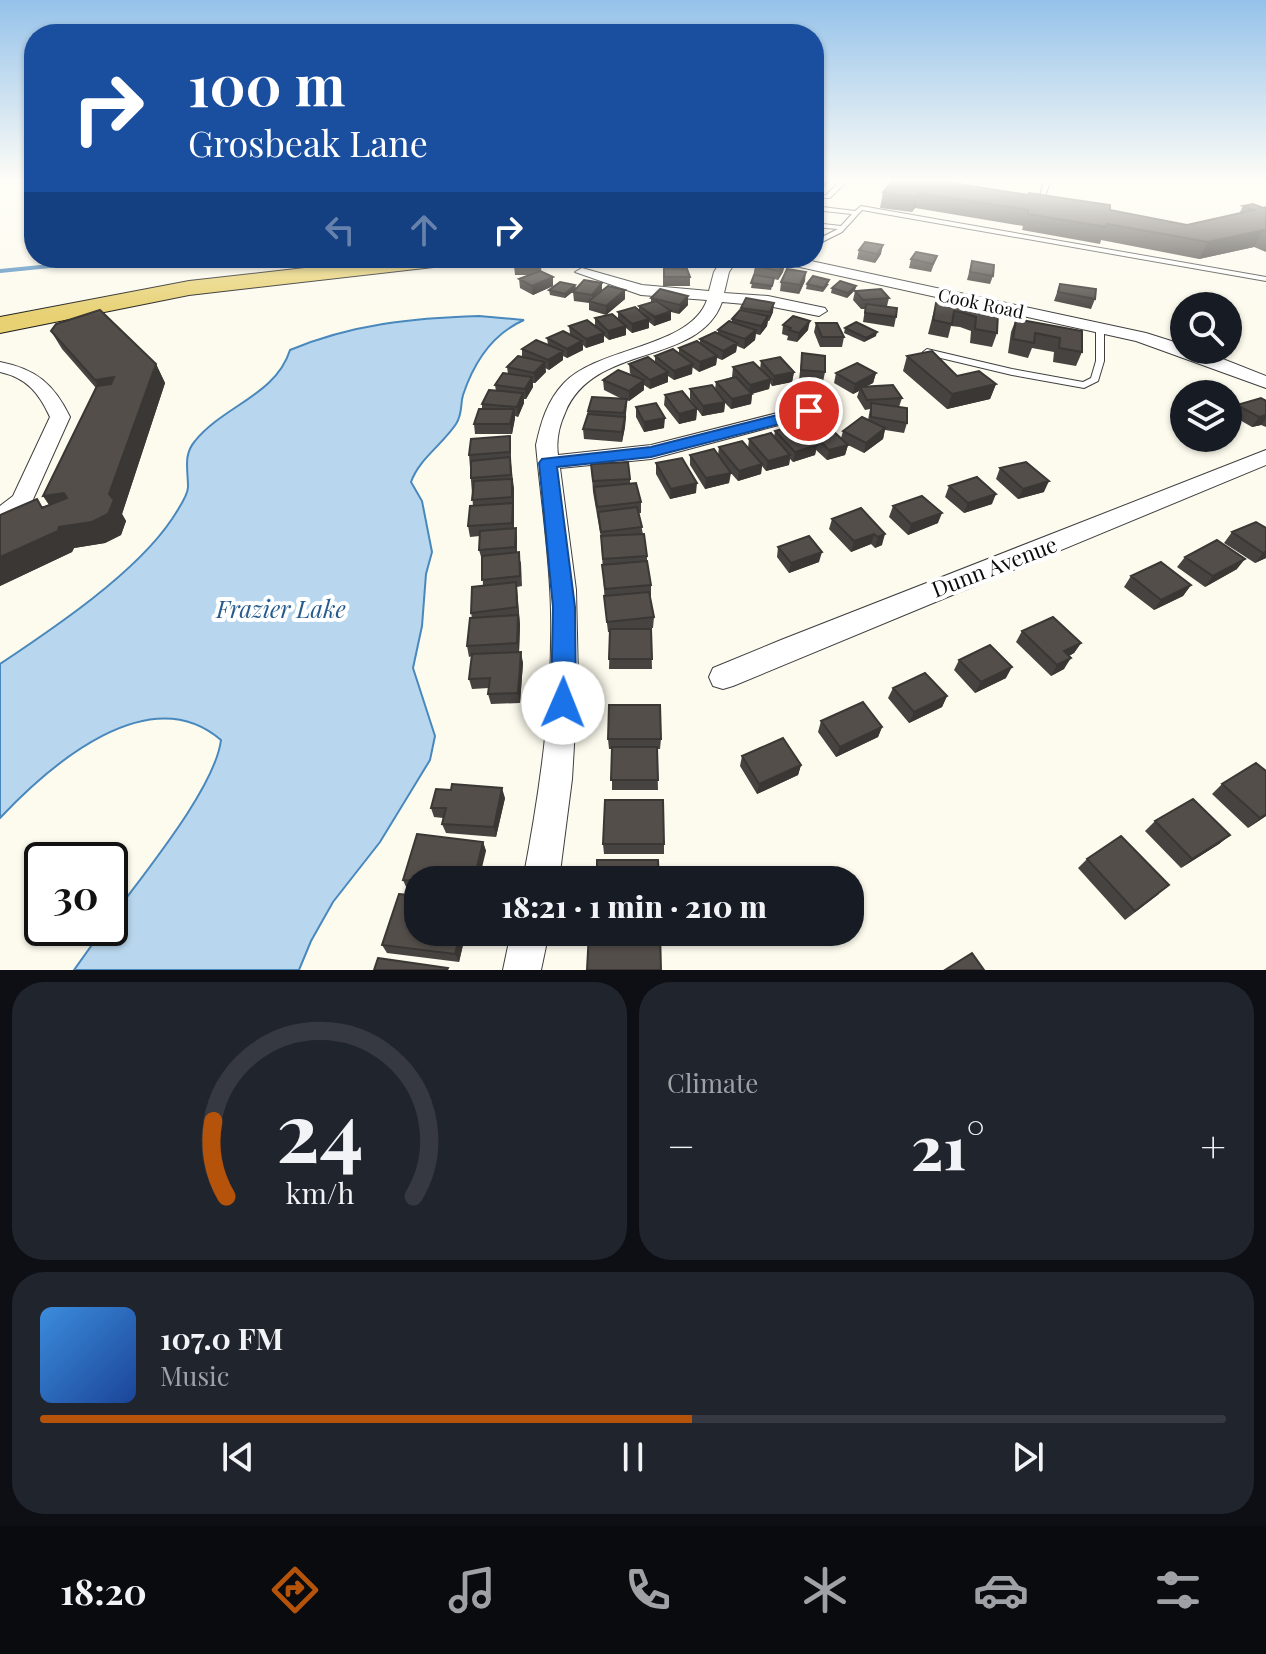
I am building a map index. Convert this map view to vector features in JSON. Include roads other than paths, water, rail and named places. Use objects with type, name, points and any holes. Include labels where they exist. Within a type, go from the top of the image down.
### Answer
[{"type":"main road","points":[[0,313],[162,281],[250,268]]},
{"type":"main road","points":[[0,325],[199,286],[361,268]]},
{"type":"street","points":[[543,866],[559,760],[565,651],[564,607],[548,463],[548,432],[557,406],[577,379],[606,362],[684,334],[705,319],[723,268]]},
{"type":"street","name":"Cook Road","points":[[823,268],[1100,328],[1170,346]]},
{"type":"street","points":[[582,272],[631,289],[768,301],[819,311]]},
{"type":"street","name":"Cook Road","points":[[1220,364],[1266,382]]},
{"type":"street","points":[[0,367],[27,371],[46,391],[60,417],[22,501],[0,517]]},
{"type":"street","points":[[548,463],[651,452],[809,411]]},
{"type":"street","name":"Dunn Avenue","points":[[723,677],[818,635],[1145,508],[1266,457]]},
{"type":"street","points":[[522,970],[527,946]]},
{"type":"lane","points":[[830,225],[843,228]]},
{"type":"lane","points":[[824,238],[845,225]]},
{"type":"lane","points":[[959,225],[1266,279]]},
{"type":"lane","points":[[927,352],[1084,385],[1095,379],[1100,361],[1100,328]]},
{"type":"water","name":"Frazier Lake","points":[[479,316],[524,320],[494,341],[479,360],[467,383],[456,424],[419,466],[411,482],[422,501],[432,552],[413,668],[435,736],[430,760],[380,842],[333,902],[299,970],[74,970],[91,946],[128,946],[128,896],[191,807],[216,760],[221,740],[193,723],[163,719],[133,723],[102,736],[73,754],[0,818],[0,664],[93,598],[138,559],[172,519],[186,495],[191,446],[220,418],[273,378],[290,350],[360,328],[430,318]]},
{"type":"waterway","points":[[0,271],[30,268]]}]
